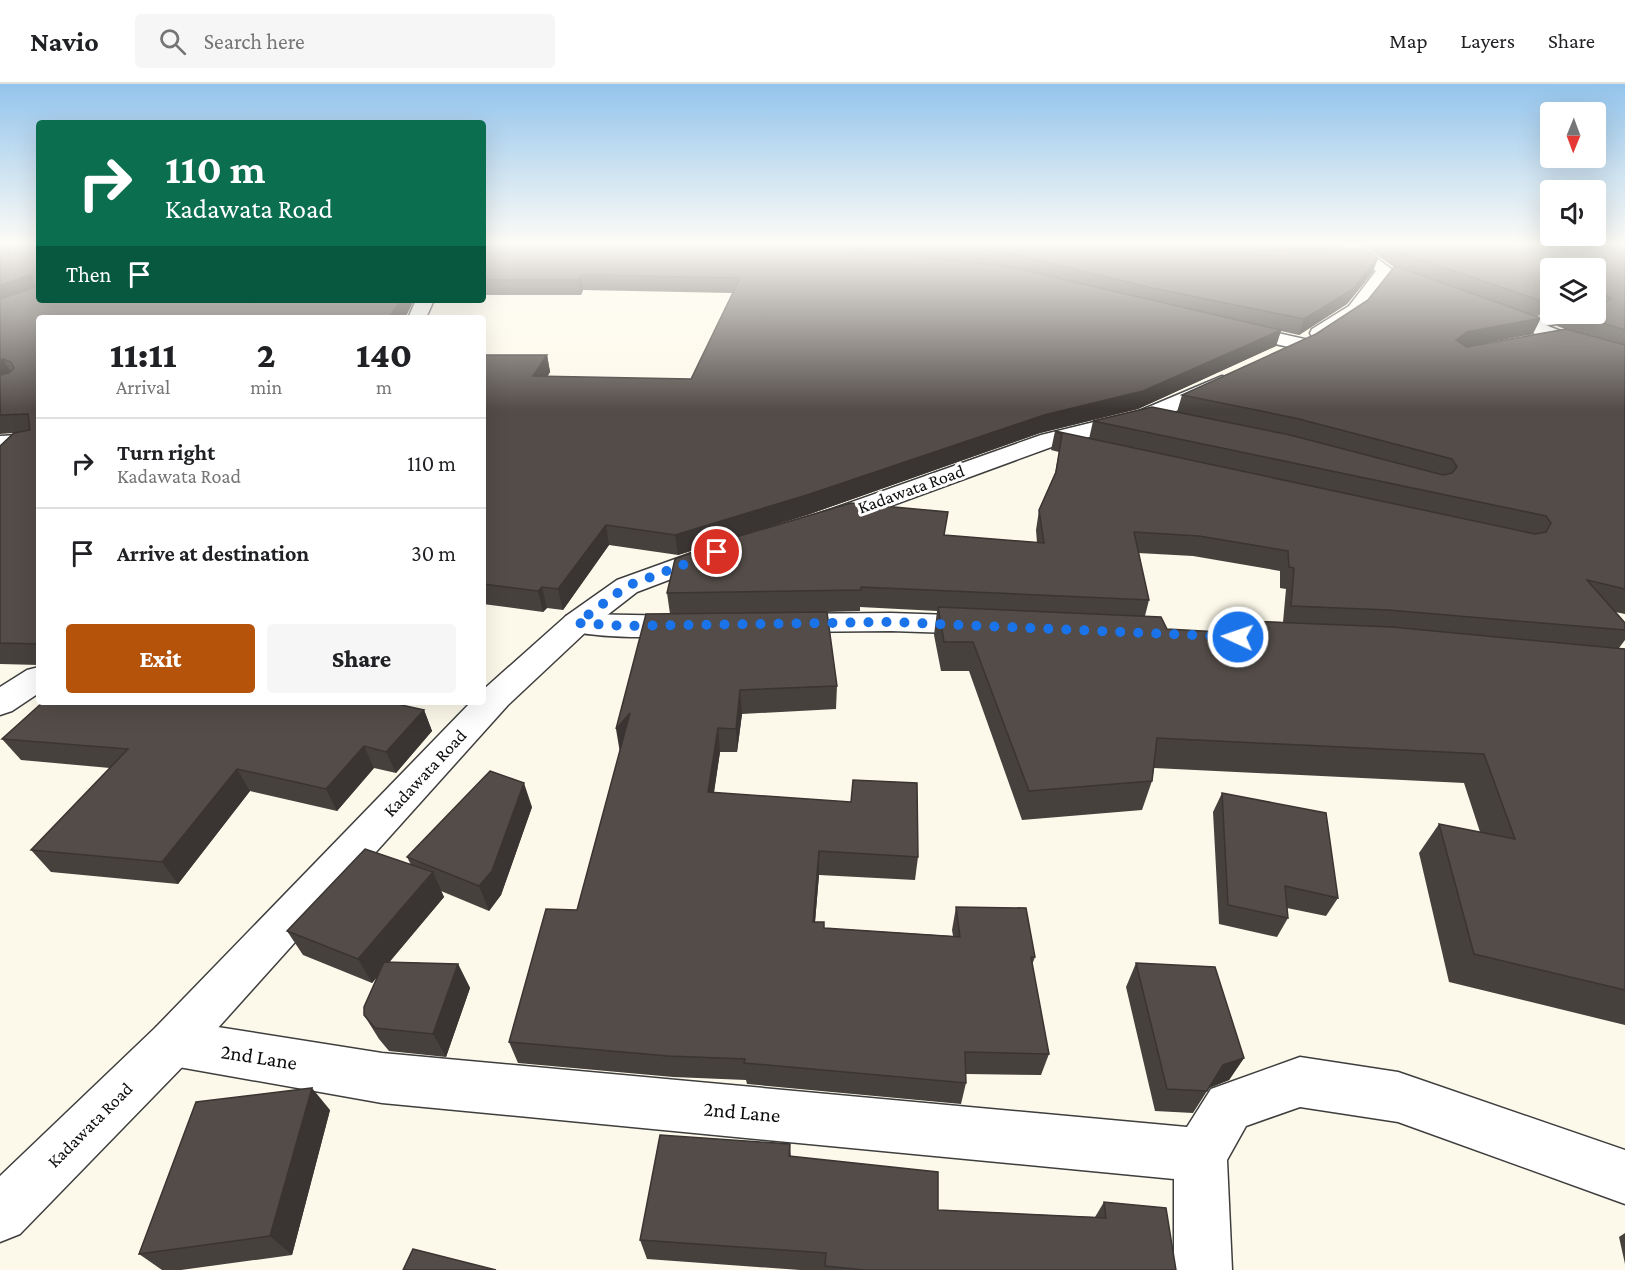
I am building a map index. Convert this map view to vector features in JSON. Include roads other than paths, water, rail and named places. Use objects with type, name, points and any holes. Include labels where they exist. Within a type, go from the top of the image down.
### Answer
[{"type":"street","name":"Kadawata Road","points":[[797,529],[1048,440],[1147,416],[1302,344],[1355,310],[1363,299]]},
{"type":"street","points":[[1474,303],[1559,337],[1625,356]]},
{"type":"street","points":[[1530,324],[1540,322]]},
{"type":"street","points":[[1214,325],[1302,344]]},
{"type":"street","points":[[1526,343],[1559,337]]},
{"type":"street","points":[[1147,416],[1182,423]]},
{"type":"street","points":[[1048,440],[1104,452]]},
{"type":"street","points":[[0,443],[36,441]]},
{"type":"street","name":"Kadawata Road","points":[[489,696],[577,623],[627,586],[740,545]]},
{"type":"street","points":[[752,624],[891,622],[1009,627]]},
{"type":"street","points":[[577,623],[625,626],[717,625]]},
{"type":"street","points":[[0,703],[36,680]]},
{"type":"street","name":"Kadawata Road","points":[[0,1214],[173,1043],[481,705]]},
{"type":"street","name":"2nd Lane","points":[[173,1043],[382,1078],[1200,1155]]},
{"type":"street","points":[[1203,1270],[1200,1155],[1229,1107],[1300,1082],[1398,1096],[1625,1177]]}]
